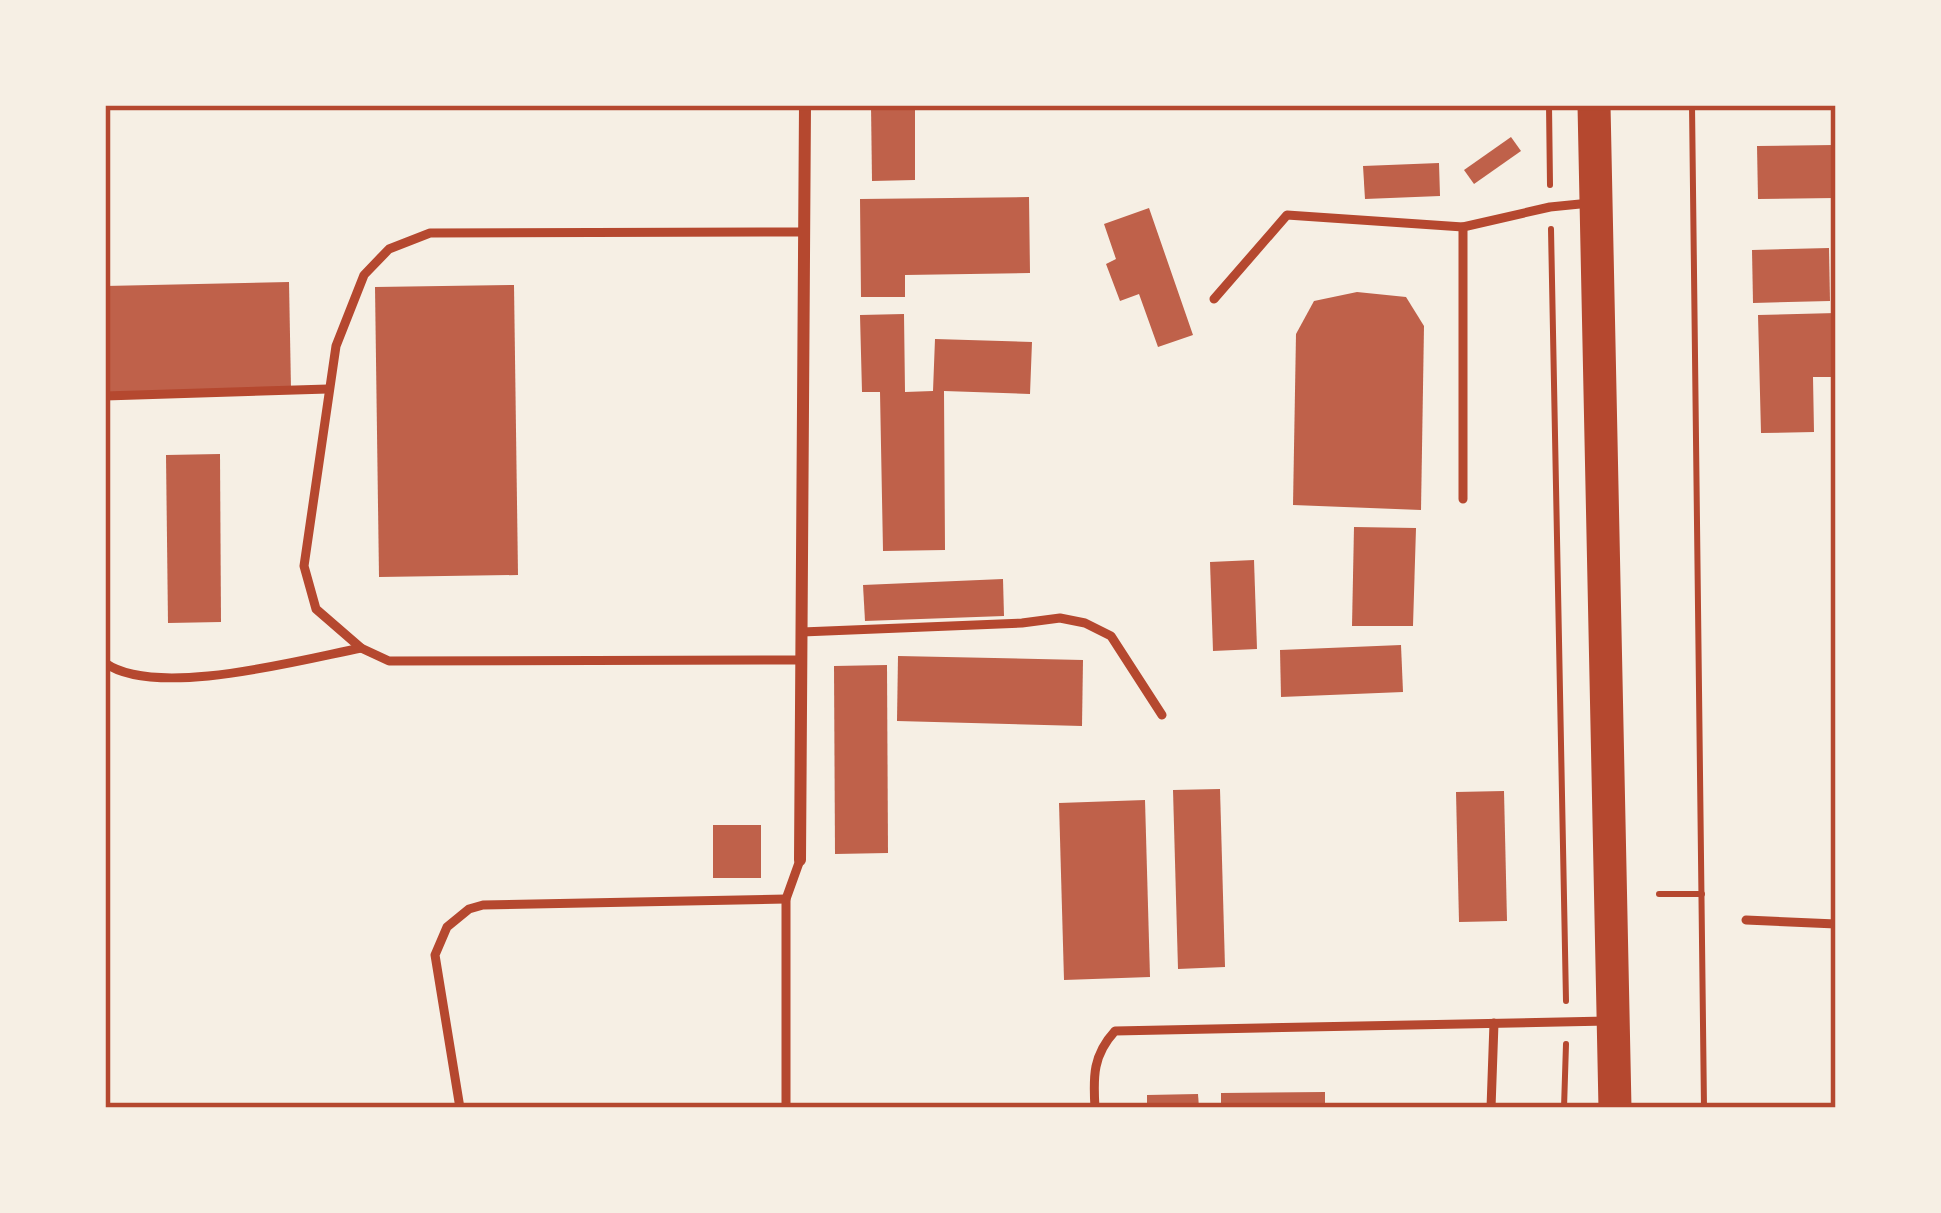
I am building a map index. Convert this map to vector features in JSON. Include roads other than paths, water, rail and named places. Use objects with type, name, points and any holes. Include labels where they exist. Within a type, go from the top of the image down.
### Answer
[{"type":"highway","points":[[1594,105],[1615,1108]]},
{"type":"street","points":[[800,860],[806,105]]},
{"type":"lane","points":[[1214,299],[1287,215],[1463,227],[1550,207],[1596,203]]},
{"type":"lane","points":[[1463,227],[1463,499]]},
{"type":"lane","points":[[802,660],[389,662],[361,648],[316,609],[304,566],[336,346],[364,275],[388,249],[430,233],[806,232]]},
{"type":"lane","points":[[105,396],[328,389]]},
{"type":"lane","points":[[802,632],[1060,618],[1085,622],[1111,636],[1162,716]]},
{"type":"lane","points":[[105,664],[119,673],[203,678],[361,648]]},
{"type":"lane","points":[[786,1108],[786,899],[800,860]]},
{"type":"lane","points":[[460,1108],[435,955],[447,927],[469,909],[786,899]]},
{"type":"lane","points":[[1746,920],[1836,924]]},
{"type":"lane","points":[[1095,1108],[1093,1076],[1098,1049],[1115,1031],[1613,1021]]},
{"type":"lane","points":[[1491,1108],[1494,1023]]}]
